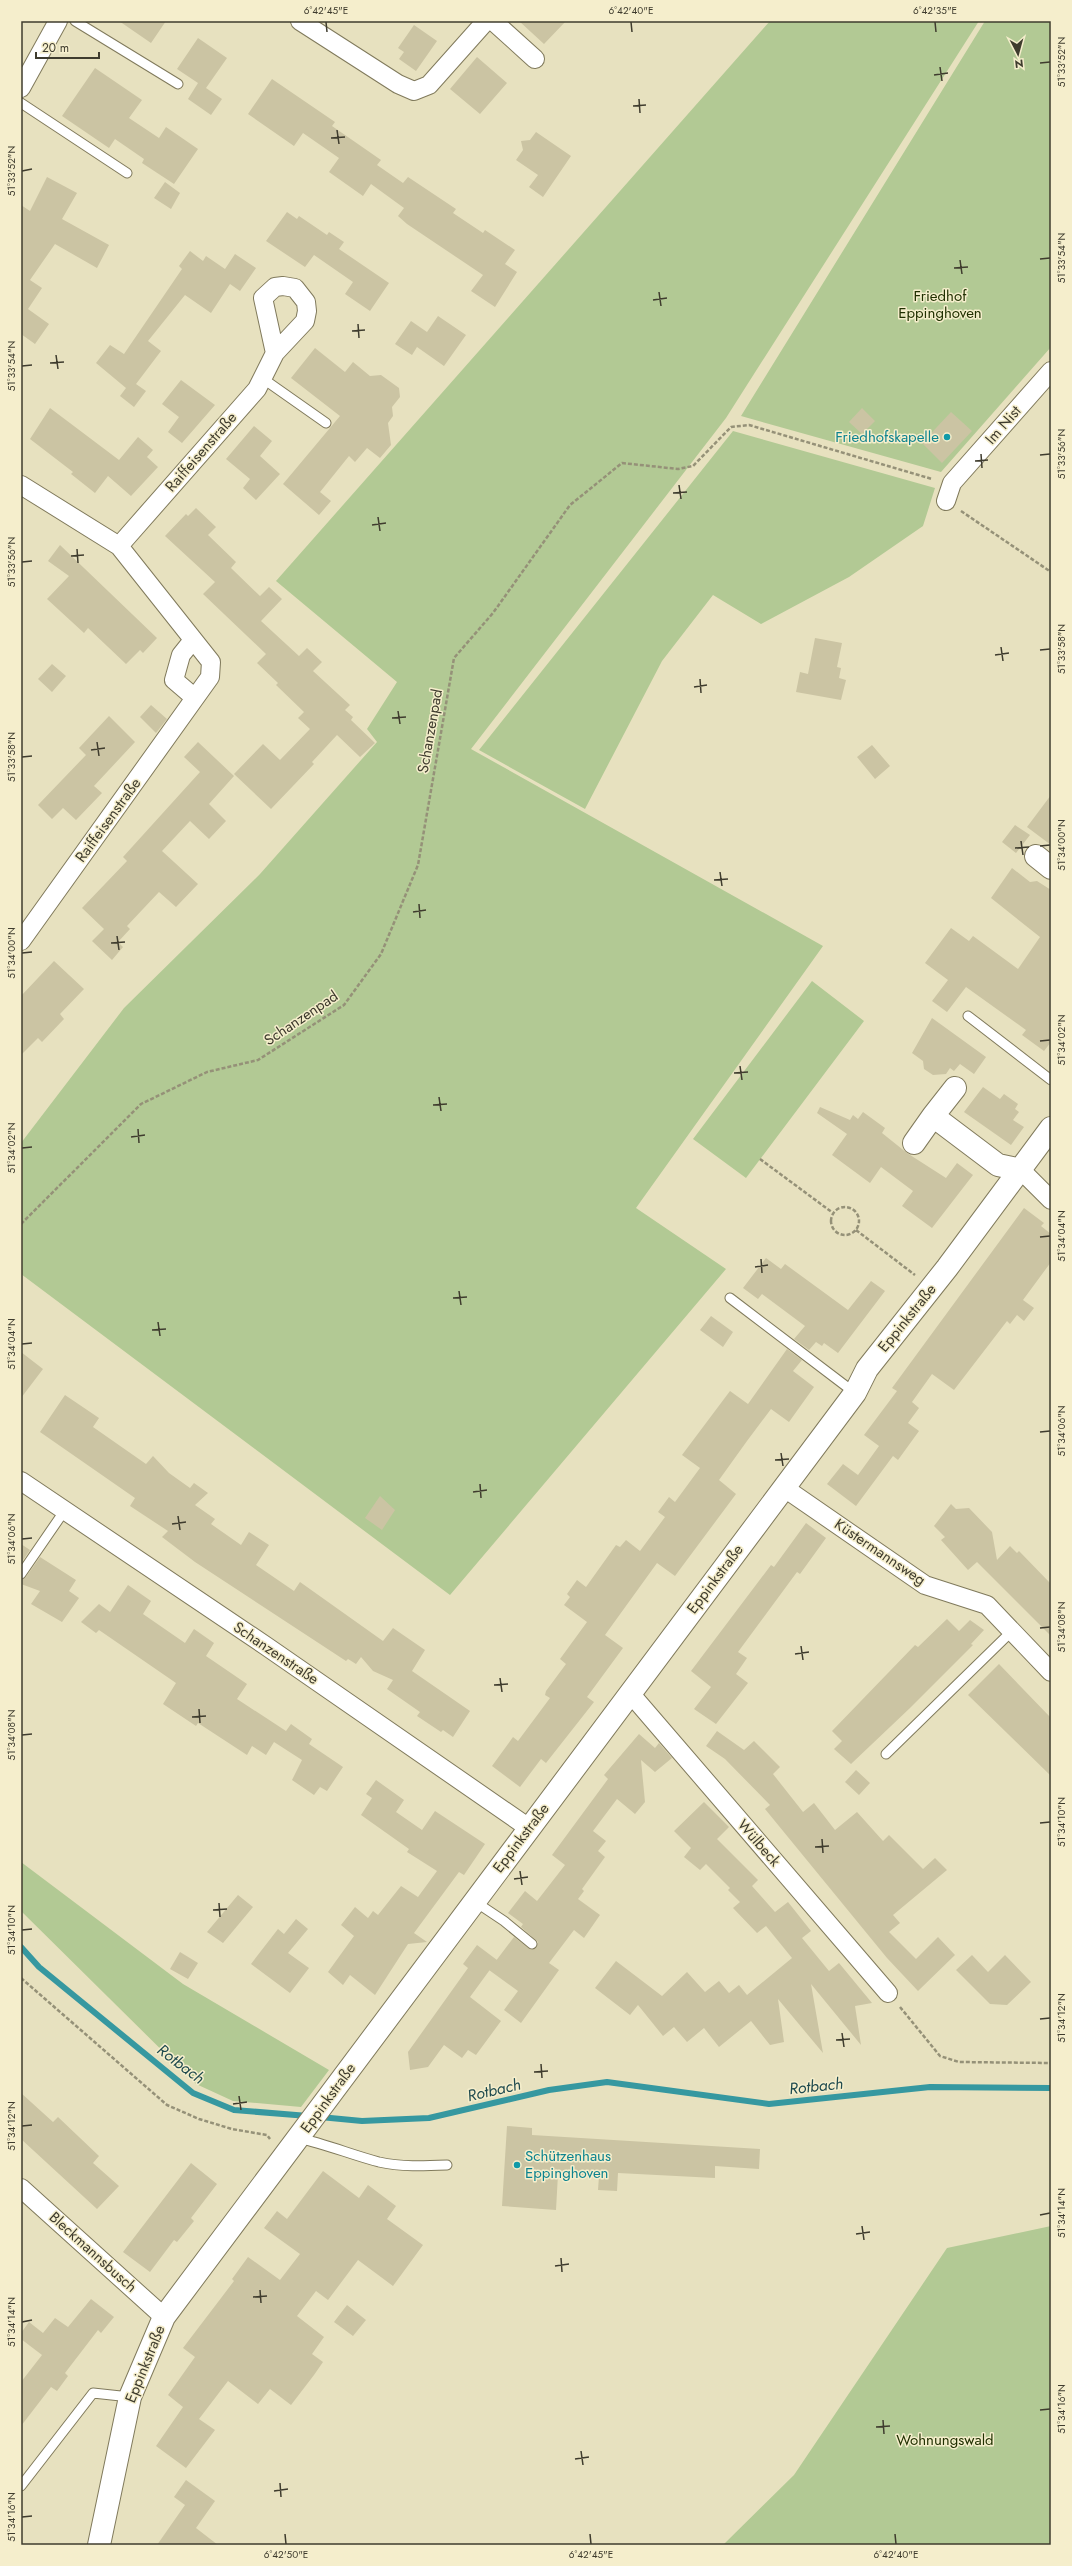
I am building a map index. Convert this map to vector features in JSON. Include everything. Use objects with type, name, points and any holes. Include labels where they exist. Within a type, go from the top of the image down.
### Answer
[{"type":"street","points":[[21,88],[58,21]]},
{"type":"street","points":[[300,21],[398,84],[414,91],[429,85],[486,21]]},
{"type":"street","points":[[493,21],[535,59]]},
{"type":"street","name":"Raiffeisenstraße","points":[[119,546],[257,389],[275,352]]},
{"type":"street","name":"Im Nist","points":[[946,500],[952,483],[1051,371]]},
{"type":"street","name":"Raiffeisenstraße","points":[[21,485],[119,546],[211,662],[210,677],[21,941]]},
{"type":"street","points":[[193,640],[181,655],[174,680],[195,698]]},
{"type":"street","points":[[914,1144],[933,1116],[955,1088]]},
{"type":"street","points":[[933,1116],[998,1165],[1021,1170],[1051,1200]]},
{"type":"street","name":"Eppinkstraße","points":[[99,2545],[130,2397],[164,2317],[783,1487],[855,1393],[867,1369],[932,1288],[1051,1128]]},
{"type":"street","name":"Schanzenstraße","points":[[21,1481],[273,1651],[529,1828]]},
{"type":"street","name":"Küstermannsweg","points":[[783,1487],[925,1585],[987,1605],[1051,1672]]},
{"type":"street","name":"Wülbeck","points":[[630,1693],[888,1993]]},
{"type":"street","name":"Bleckmannsbusch","points":[[21,2188],[164,2317]]},
{"type":"lane","points":[[75,21],[178,84]]},
{"type":"lane","points":[[21,103],[127,173]]},
{"type":"lane","points":[[262,378],[326,423]]},
{"type":"lane","points":[[968,1016],[1051,1080]]},
{"type":"lane","points":[[730,1298],[855,1393]]},
{"type":"lane","points":[[21,1574],[65,1510]]},
{"type":"lane","points":[[886,1754],[1012,1631]]},
{"type":"lane","points":[[474,1901],[532,1944]]},
{"type":"lane","points":[[295,2142],[333,2146],[386,2163],[419,2166],[447,2165]]},
{"type":"lane","points":[[21,2486],[93,2393],[130,2397]]},
{"type":"path","name":"Schanzenpad","points":[[21,1224],[141,1104],[207,1072],[258,1060],[344,1005],[382,954],[418,865],[454,658],[493,613],[570,505],[622,463],[678,469],[693,466],[731,427],[749,426],[952,483]]},
{"type":"path","points":[[946,500],[1051,572]]},
{"type":"path","points":[[760,1159],[833,1213]]},
{"type":"path","points":[[840,1208],[852,1208],[858,1216],[860,1222],[856,1230],[848,1235],[836,1233],[831,1222],[833,1213],[840,1208]]},
{"type":"path","points":[[856,1230],[932,1288]]},
{"type":"path","points":[[21,1978],[167,2105],[199,2119],[295,2142]]},
{"type":"path","points":[[888,1993],[940,2056],[959,2062],[1051,2064]]},
{"type":"green space","points":[[770,21],[979,21],[726,418],[471,749],[823,946],[636,1208],[726,1269],[450,1595],[21,1274],[21,1143],[124,1008],[260,874],[377,742],[367,729],[397,682],[276,581]]},
{"type":"green space","name":"Friedhof Eppinghoven","points":[[985,21],[1051,21],[1051,347],[941,472],[741,416]]},
{"type":"green space","points":[[733,431],[935,488],[923,526],[849,577],[761,624],[713,595],[662,661],[585,809],[479,750]]},
{"type":"green space","points":[[812,981],[864,1021],[746,1178],[693,1139]]},
{"type":"green space","points":[[21,1862],[183,1984],[329,2070],[301,2107],[233,2101],[196,2084],[21,1911]]},
{"type":"green space","name":"Wohnungswald","points":[[1051,2226],[1051,2545],[723,2545],[794,2475],[947,2248]]},
{"type":"building","points":[[119,21],[166,21],[151,43]]},
{"type":"building","points":[[519,21],[566,21],[544,44]]},
{"type":"building","points":[[414,25],[437,41],[416,71],[399,59],[404,52],[398,48]]},
{"type":"building","points":[[198,38],[227,58],[206,88],[222,99],[211,115],[188,99],[198,83],[177,69]]},
{"type":"building","points":[[477,57],[507,83],[480,114],[450,89]]},
{"type":"building","points":[[95,68],[142,100],[129,118],[159,138],[166,127],[198,149],[174,184],[142,163],[144,159],[115,139],[109,148],[62,116]]},
{"type":"building","points":[[272,79],[335,122],[332,126],[381,160],[377,165],[403,183],[408,177],[456,209],[453,213],[483,233],[485,230],[515,250],[505,264],[517,272],[495,307],[471,291],[483,275],[407,224],[398,216],[404,208],[371,184],[363,196],[329,172],[339,158],[303,133],[294,146],[248,114]]},
{"type":"building","points":[[536,132],[571,156],[543,197],[529,187],[538,175],[516,160],[523,150],[521,141],[530,140]]},
{"type":"building","points":[[47,177],[77,193],[62,219],[109,245],[97,268],[55,244],[30,280],[42,288],[28,309],[49,324],[35,344],[21,334],[21,205],[30,211]]},
{"type":"building","points":[[165,182],[180,193],[171,209],[154,198]]},
{"type":"building","points":[[287,212],[297,219],[299,216],[327,235],[329,232],[344,242],[339,249],[389,283],[370,311],[345,294],[353,282],[314,255],[305,267],[266,241]]},
{"type":"building","points":[[190,251],[203,261],[206,256],[225,269],[235,254],[256,268],[240,291],[230,284],[211,313],[185,295],[148,341],[161,351],[136,384],[146,391],[134,407],[120,396],[126,388],[96,363],[110,345],[124,354],[182,269],[179,266]]},
{"type":"building","points":[[438,316],[466,335],[444,366],[417,347],[412,355],[395,344],[411,321],[427,332]]},
{"type":"building","points":[[315,348],[345,372],[353,362],[370,376],[381,375],[399,388],[400,397],[392,407],[393,416],[388,423],[391,445],[380,458],[367,448],[355,462],[349,456],[320,492],[331,501],[319,515],[283,484],[340,416],[291,378]]},
{"type":"building","points":[[181,380],[215,405],[182,443],[168,432],[179,417],[162,404]]},
{"type":"building","points":[[50,408],[119,460],[138,437],[153,450],[147,457],[158,467],[131,496],[108,476],[95,493],[71,474],[73,472],[30,439]]},
{"type":"building","points":[[862,408],[875,421],[862,434],[849,422]]},
{"type":"building","name":"Friedhofskapelle","points":[[951,412],[972,431],[942,463],[922,443]]},
{"type":"building","points":[[254,426],[272,441],[260,456],[280,474],[256,500],[243,488],[250,479],[226,459]]},
{"type":"building","points":[[196,508],[216,527],[208,535],[236,562],[231,568],[260,596],[269,587],[282,599],[261,621],[299,656],[307,648],[322,662],[313,671],[350,705],[345,710],[353,717],[351,720],[375,743],[360,757],[337,735],[312,762],[314,764],[271,809],[234,774],[263,744],[280,760],[310,729],[298,718],[304,712],[276,685],[278,683],[257,663],[266,654],[203,594],[215,582],[165,536],[186,514],[188,516]]},
{"type":"building","points":[[60,545],[157,638],[143,653],[140,650],[126,664],[88,628],[84,633],[47,599],[69,576],[48,561]]},
{"type":"building","points":[[815,638],[842,643],[837,667],[841,668],[839,678],[846,680],[841,700],[796,692],[800,672],[808,674]]},
{"type":"building","points":[[52,664],[66,676],[52,692],[38,679]]},
{"type":"building","points":[[151,705],[167,719],[156,733],[140,717]]},
{"type":"building","points":[[109,716],[135,742],[94,786],[102,793],[76,820],[63,808],[52,819],[38,805],[86,755],[79,748]]},
{"type":"building","points":[[198,742],[234,776],[209,804],[226,821],[209,839],[190,821],[162,851],[198,884],[176,907],[159,892],[127,926],[130,929],[118,942],[123,947],[112,960],[92,941],[104,929],[82,908],[127,861],[123,857],[200,772],[184,757]]},
{"type":"building","points":[[872,745],[890,766],[875,779],[857,757]]},
{"type":"building","points":[[1051,795],[1051,845],[1027,827]]},
{"type":"building","points":[[1015,825],[1030,835],[1016,853],[1002,842]]},
{"type":"building","points":[[1012,868],[1030,882],[1037,881],[1051,890],[1051,1042],[1044,1051],[1022,1035],[1026,1030],[966,987],[947,1012],[932,1001],[948,980],[925,963],[951,928],[969,941],[973,936],[1018,969],[1040,937],[991,898]]},
{"type":"building","points":[[54,961],[84,989],[60,1014],[64,1019],[42,1042],[38,1038],[21,1055],[21,996]]},
{"type":"building","points":[[932,1018],[986,1057],[974,1074],[960,1064],[954,1071],[950,1068],[946,1074],[933,1075],[924,1069],[923,1061],[912,1053]]},
{"type":"building","points":[[983,1087],[1000,1099],[1004,1094],[1018,1104],[1015,1109],[1019,1112],[1013,1120],[1024,1127],[1011,1145],[964,1112]]},
{"type":"building","points":[[820,1107],[850,1120],[853,1115],[858,1119],[863,1112],[885,1128],[882,1133],[907,1153],[946,1178],[957,1163],[973,1175],[932,1228],[902,1206],[913,1191],[881,1167],[870,1183],[832,1155],[847,1134],[817,1113]]},
{"type":"building","points":[[1024,1208],[1044,1223],[1041,1226],[1051,1234],[1051,1262],[1023,1300],[1034,1308],[1024,1321],[1017,1315],[1010,1324],[1007,1321],[954,1390],[932,1374],[912,1402],[919,1408],[908,1423],[919,1431],[898,1460],[893,1456],[856,1506],[827,1484],[843,1464],[858,1475],[879,1446],[864,1435],[897,1391],[892,1388]]},
{"type":"building","points":[[766,1258],[781,1269],[785,1264],[848,1310],[871,1281],[885,1291],[838,1353],[824,1343],[822,1346],[816,1342],[809,1350],[794,1339],[805,1326],[762,1294],[758,1299],[743,1288]]},
{"type":"building","points":[[711,1316],[733,1332],[723,1347],[700,1330]]},
{"type":"building","points":[[787,1349],[802,1360],[793,1371],[814,1387],[789,1422],[771,1409],[747,1441],[719,1480],[736,1494],[675,1576],[657,1563],[605,1635],[623,1648],[587,1697],[594,1702],[546,1763],[541,1759],[520,1787],[492,1766],[513,1737],[518,1741],[550,1698],[545,1695],[546,1691],[566,1664],[560,1659],[587,1622],[564,1605],[570,1597],[567,1594],[577,1580],[586,1587],[616,1545],[620,1547],[626,1540],[640,1551],[665,1517],[658,1512],[669,1497],[675,1502],[700,1468],[682,1455],[730,1391],[748,1404]]},
{"type":"building","points":[[21,1352],[43,1369],[21,1398]]},
{"type":"building","points":[[65,1395],[99,1418],[93,1427],[146,1464],[153,1456],[169,1473],[190,1488],[194,1483],[208,1493],[195,1505],[215,1519],[211,1524],[241,1545],[249,1532],[269,1545],[256,1565],[294,1591],[300,1582],[383,1641],[393,1628],[425,1650],[412,1671],[470,1711],[453,1737],[443,1730],[441,1732],[417,1716],[420,1712],[387,1689],[393,1680],[373,1671],[361,1657],[356,1664],[348,1659],[346,1661],[195,1562],[162,1537],[168,1531],[130,1506],[135,1498],[40,1432]]},
{"type":"building","points":[[380,1496],[395,1510],[382,1530],[365,1518]]},
{"type":"building","points":[[951,1504],[956,1509],[969,1508],[992,1532],[997,1560],[1010,1546],[1017,1553],[1019,1551],[1051,1584],[1051,1636],[977,1562],[968,1570],[941,1540],[945,1537],[934,1526]]},
{"type":"building","points":[[806,1523],[826,1538],[800,1574],[797,1572],[738,1652],[747,1658],[736,1674],[748,1683],[716,1724],[694,1709],[711,1687],[691,1671],[771,1565],[774,1567]]},
{"type":"building","points":[[21,1544],[30,1550],[21,1563]]},
{"type":"building","points":[[40,1557],[76,1580],[69,1591],[79,1598],[62,1622],[31,1604],[40,1591],[21,1584],[21,1580],[26,1577]]},
{"type":"building","points":[[128,1585],[151,1601],[143,1614],[185,1643],[194,1629],[214,1643],[206,1656],[247,1684],[237,1699],[286,1731],[291,1724],[312,1739],[309,1744],[343,1767],[327,1791],[320,1787],[314,1795],[292,1780],[302,1760],[274,1742],[266,1755],[252,1746],[247,1755],[198,1723],[196,1726],[163,1704],[176,1683],[99,1630],[96,1633],[81,1622],[99,1604],[110,1612]]},
{"type":"building","points":[[947,1619],[959,1631],[970,1620],[984,1630],[971,1644],[973,1645],[851,1764],[834,1749],[842,1741],[832,1731],[915,1645],[918,1647]]},
{"type":"building","points":[[999,1664],[1051,1718],[1051,1776],[968,1695]]},
{"type":"building","points":[[717,1731],[744,1750],[754,1741],[780,1767],[773,1774],[803,1812],[814,1803],[835,1830],[857,1812],[883,1841],[889,1835],[923,1869],[935,1858],[947,1870],[893,1915],[900,1923],[889,1932],[916,1959],[938,1937],[955,1955],[918,1991],[887,1958],[765,1809],[770,1805],[725,1759],[706,1746]]},
{"type":"building","points":[[639,1734],[655,1748],[659,1743],[672,1758],[655,1772],[641,1760],[645,1802],[635,1814],[617,1799],[593,1831],[606,1841],[598,1851],[605,1857],[582,1889],[584,1891],[578,1899],[600,1915],[584,1938],[574,1930],[549,1963],[559,1970],[521,2023],[504,2010],[518,1991],[489,1970],[514,1937],[531,1950],[536,1948],[538,1942],[521,1927],[523,1924],[508,1913],[525,1891],[537,1901],[565,1865],[552,1855],[608,1779],[604,1775]]},
{"type":"building","points":[[856,1770],[870,1783],[859,1795],[845,1782]]},
{"type":"building","points":[[376,1780],[404,1800],[396,1812],[422,1830],[435,1811],[485,1844],[464,1875],[459,1872],[414,1933],[427,1942],[408,1944],[375,1995],[350,1975],[343,1985],[328,1972],[354,1936],[341,1925],[355,1907],[368,1918],[373,1911],[378,1915],[401,1886],[418,1897],[437,1871],[407,1852],[409,1849],[361,1815],[372,1798],[366,1794]]},
{"type":"building","points":[[704,1802],[729,1827],[717,1839],[758,1880],[752,1886],[775,1912],[788,1902],[811,1931],[802,1938],[829,1971],[839,1963],[872,2003],[855,2006],[861,2045],[811,1984],[823,2053],[778,1999],[784,2042],[770,2045],[751,2021],[719,2047],[704,2028],[687,2042],[674,2027],[663,2036],[638,2005],[630,2015],[595,1988],[616,1961],[662,1996],[687,1972],[705,1992],[719,1981],[729,1993],[739,1985],[747,1995],[792,1958],[766,1926],[757,1933],[733,1908],[740,1902],[728,1890],[730,1888],[706,1864],[700,1870],[684,1857],[691,1848],[674,1831]]},
{"type":"building","points":[[238,1895],[253,1907],[223,1943],[207,1932]]},
{"type":"building","points":[[296,1919],[308,1929],[288,1953],[309,1968],[290,1993],[251,1964],[278,1929],[284,1934]]},
{"type":"building","points":[[477,1945],[497,1960],[470,1997],[501,2021],[476,2055],[468,2050],[462,2058],[444,2045],[428,2067],[410,2070],[408,2052],[468,1968],[463,1964]]},
{"type":"building","points":[[180,1952],[198,1963],[188,1979],[170,1969]]},
{"type":"building","points":[[972,1955],[988,1972],[1005,1955],[1031,1982],[1007,2005],[990,2004],[956,1970]]},
{"type":"building","points":[[21,2093],[53,2122],[58,2117],[99,2156],[93,2163],[119,2186],[97,2209],[21,2139]]},
{"type":"building","points":[[507,2126],[532,2128],[532,2135],[760,2149],[759,2169],[715,2166],[715,2178],[618,2173],[617,2191],[598,2190],[599,2176],[558,2174],[556,2210],[502,2206]]},
{"type":"building","points":[[191,2163],[217,2184],[191,2218],[194,2221],[177,2242],[174,2240],[150,2272],[123,2252]]},
{"type":"building","points":[[323,2171],[359,2198],[368,2185],[396,2206],[387,2219],[423,2245],[393,2286],[358,2260],[328,2300],[316,2291],[297,2316],[324,2337],[312,2354],[323,2362],[314,2375],[291,2405],[270,2389],[258,2404],[228,2381],[199,2419],[215,2430],[186,2468],[156,2446],[183,2407],[168,2395],[195,2357],[183,2348],[234,2281],[232,2279],[248,2257],[280,2280],[300,2254],[264,2228],[277,2211],[287,2219]]},
{"type":"building","points":[[91,2299],[114,2317],[101,2333],[98,2330],[65,2373],[68,2376],[57,2391],[51,2387],[21,2426],[21,2382],[42,2355],[21,2339],[21,2333],[29,2322],[43,2333],[55,2318],[68,2327]]},
{"type":"building","points":[[347,2305],[366,2320],[353,2336],[334,2322]]},
{"type":"building","points":[[186,2480],[215,2501],[196,2528],[218,2545],[157,2545],[185,2505],[174,2497]]},
{"type":"waterway","name":"Rotbach","points":[[21,1947],[39,1967],[193,2093],[234,2110],[308,2116]]},
{"type":"waterway","name":"Rotbach","points":[[320,2117],[362,2121],[429,2118],[549,2090],[607,2082],[769,2104],[930,2087],[1051,2088]]},
{"type":"place","name":"Friedhofskapelle","points":[[947,437]]},
{"type":"place","name":"Schützenhaus Eppinghoven","points":[[517,2165]]}]
